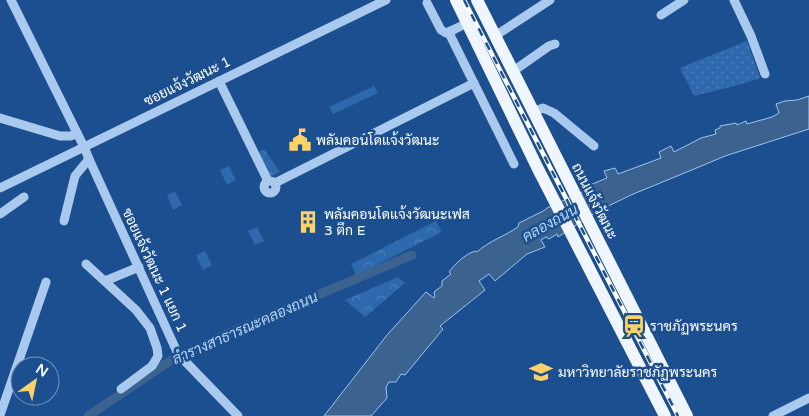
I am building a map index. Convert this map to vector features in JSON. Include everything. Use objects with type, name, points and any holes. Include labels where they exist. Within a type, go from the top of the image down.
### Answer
[{"type":"main road","points":[[456,0],[538,169],[665,416]]},
{"type":"main road","name":"ถนนแจ้งวัฒนะ","points":[[477,0],[687,416]]},
{"type":"street","name":"ซอยแจ้งวัฒนะ 1 แยก 1","points":[[11,0],[84,147],[178,354],[238,416]]},
{"type":"street","name":"ซอยแจ้งวัฒนะ 1","points":[[0,188],[386,0]]},
{"type":"street","points":[[495,36],[550,0]]},
{"type":"street","points":[[661,15],[684,0]]},
{"type":"street","points":[[734,0],[751,36],[765,74]]},
{"type":"street","points":[[427,3],[441,30],[446,33],[467,23]]},
{"type":"street","points":[[453,30],[450,33],[451,37],[514,164]]},
{"type":"street","points":[[512,72],[549,46],[555,44]]},
{"type":"street","points":[[218,81],[271,182],[474,83]]},
{"type":"street","points":[[533,112],[543,108],[554,113],[594,146]]},
{"type":"street","points":[[0,118],[60,136],[71,136],[77,133]]},
{"type":"street","points":[[64,221],[75,176],[88,159]]},
{"type":"street","points":[[0,214],[24,197]]},
{"type":"street","points":[[86,264],[136,310],[150,328],[157,348],[158,356],[152,366],[121,389]]},
{"type":"street","points":[[105,281],[139,267]]},
{"type":"street","points":[[0,415],[46,282]]},
{"type":"street","points":[[775,416],[809,398]]},
{"type":"green space","points":[[747,41],[760,78],[694,96],[680,68]]},
{"type":"green space","points":[[374,86],[378,93],[333,114],[329,107]]},
{"type":"green space","points":[[264,149],[280,172],[269,177],[257,153]]},
{"type":"green space","points":[[229,166],[236,180],[227,185],[220,170]]},
{"type":"green space","points":[[175,191],[182,205],[173,210],[167,195]]},
{"type":"green space","points":[[436,221],[442,232],[356,275],[351,264]]},
{"type":"green space","points":[[257,227],[264,241],[255,245],[248,231]]},
{"type":"green space","points":[[205,251],[212,265],[203,270],[196,255]]},
{"type":"green space","points":[[398,277],[405,283],[365,317],[345,300]]},
{"type":"water","name":"คลองถนน","points":[[809,96],[809,129],[725,156],[631,195],[598,211],[558,237],[557,234],[549,239],[546,237],[541,240],[545,247],[527,254],[495,281],[489,274],[479,281],[485,290],[440,326],[443,329],[405,375],[401,374],[396,382],[389,382],[386,387],[387,398],[371,416],[324,416],[387,335],[426,292],[434,298],[435,291],[442,286],[442,281],[451,274],[449,272],[454,265],[467,255],[475,251],[477,252],[518,227],[519,223],[591,188],[590,185],[607,178],[604,171],[615,168],[618,174],[661,158],[659,152],[671,146],[674,152],[701,138],[716,134],[715,130],[720,128],[720,126],[736,123],[737,125],[746,121],[747,124],[772,117],[779,113],[776,104]]},
{"type":"waterway","name":"ลำรางสาธารณะคลองถนน","points":[[88,416],[176,357],[412,255]]},
{"type":"railway","points":[[464,0],[678,416]]},
{"type":"place","name":"พลัมคอนโดแจ้งวัฒนะ","points":[[300,140]]},
{"type":"place","name":"พลัมคอนโดแจ้งวัฒนะเฟส 3 ตึก E","points":[[308,222]]},
{"type":"place","name":"ราชภัฏพระนคร","points":[[634,326]]},
{"type":"place","name":"มหาวิทยาลัยราชภัฏพระนคร","points":[[541,372]]}]
